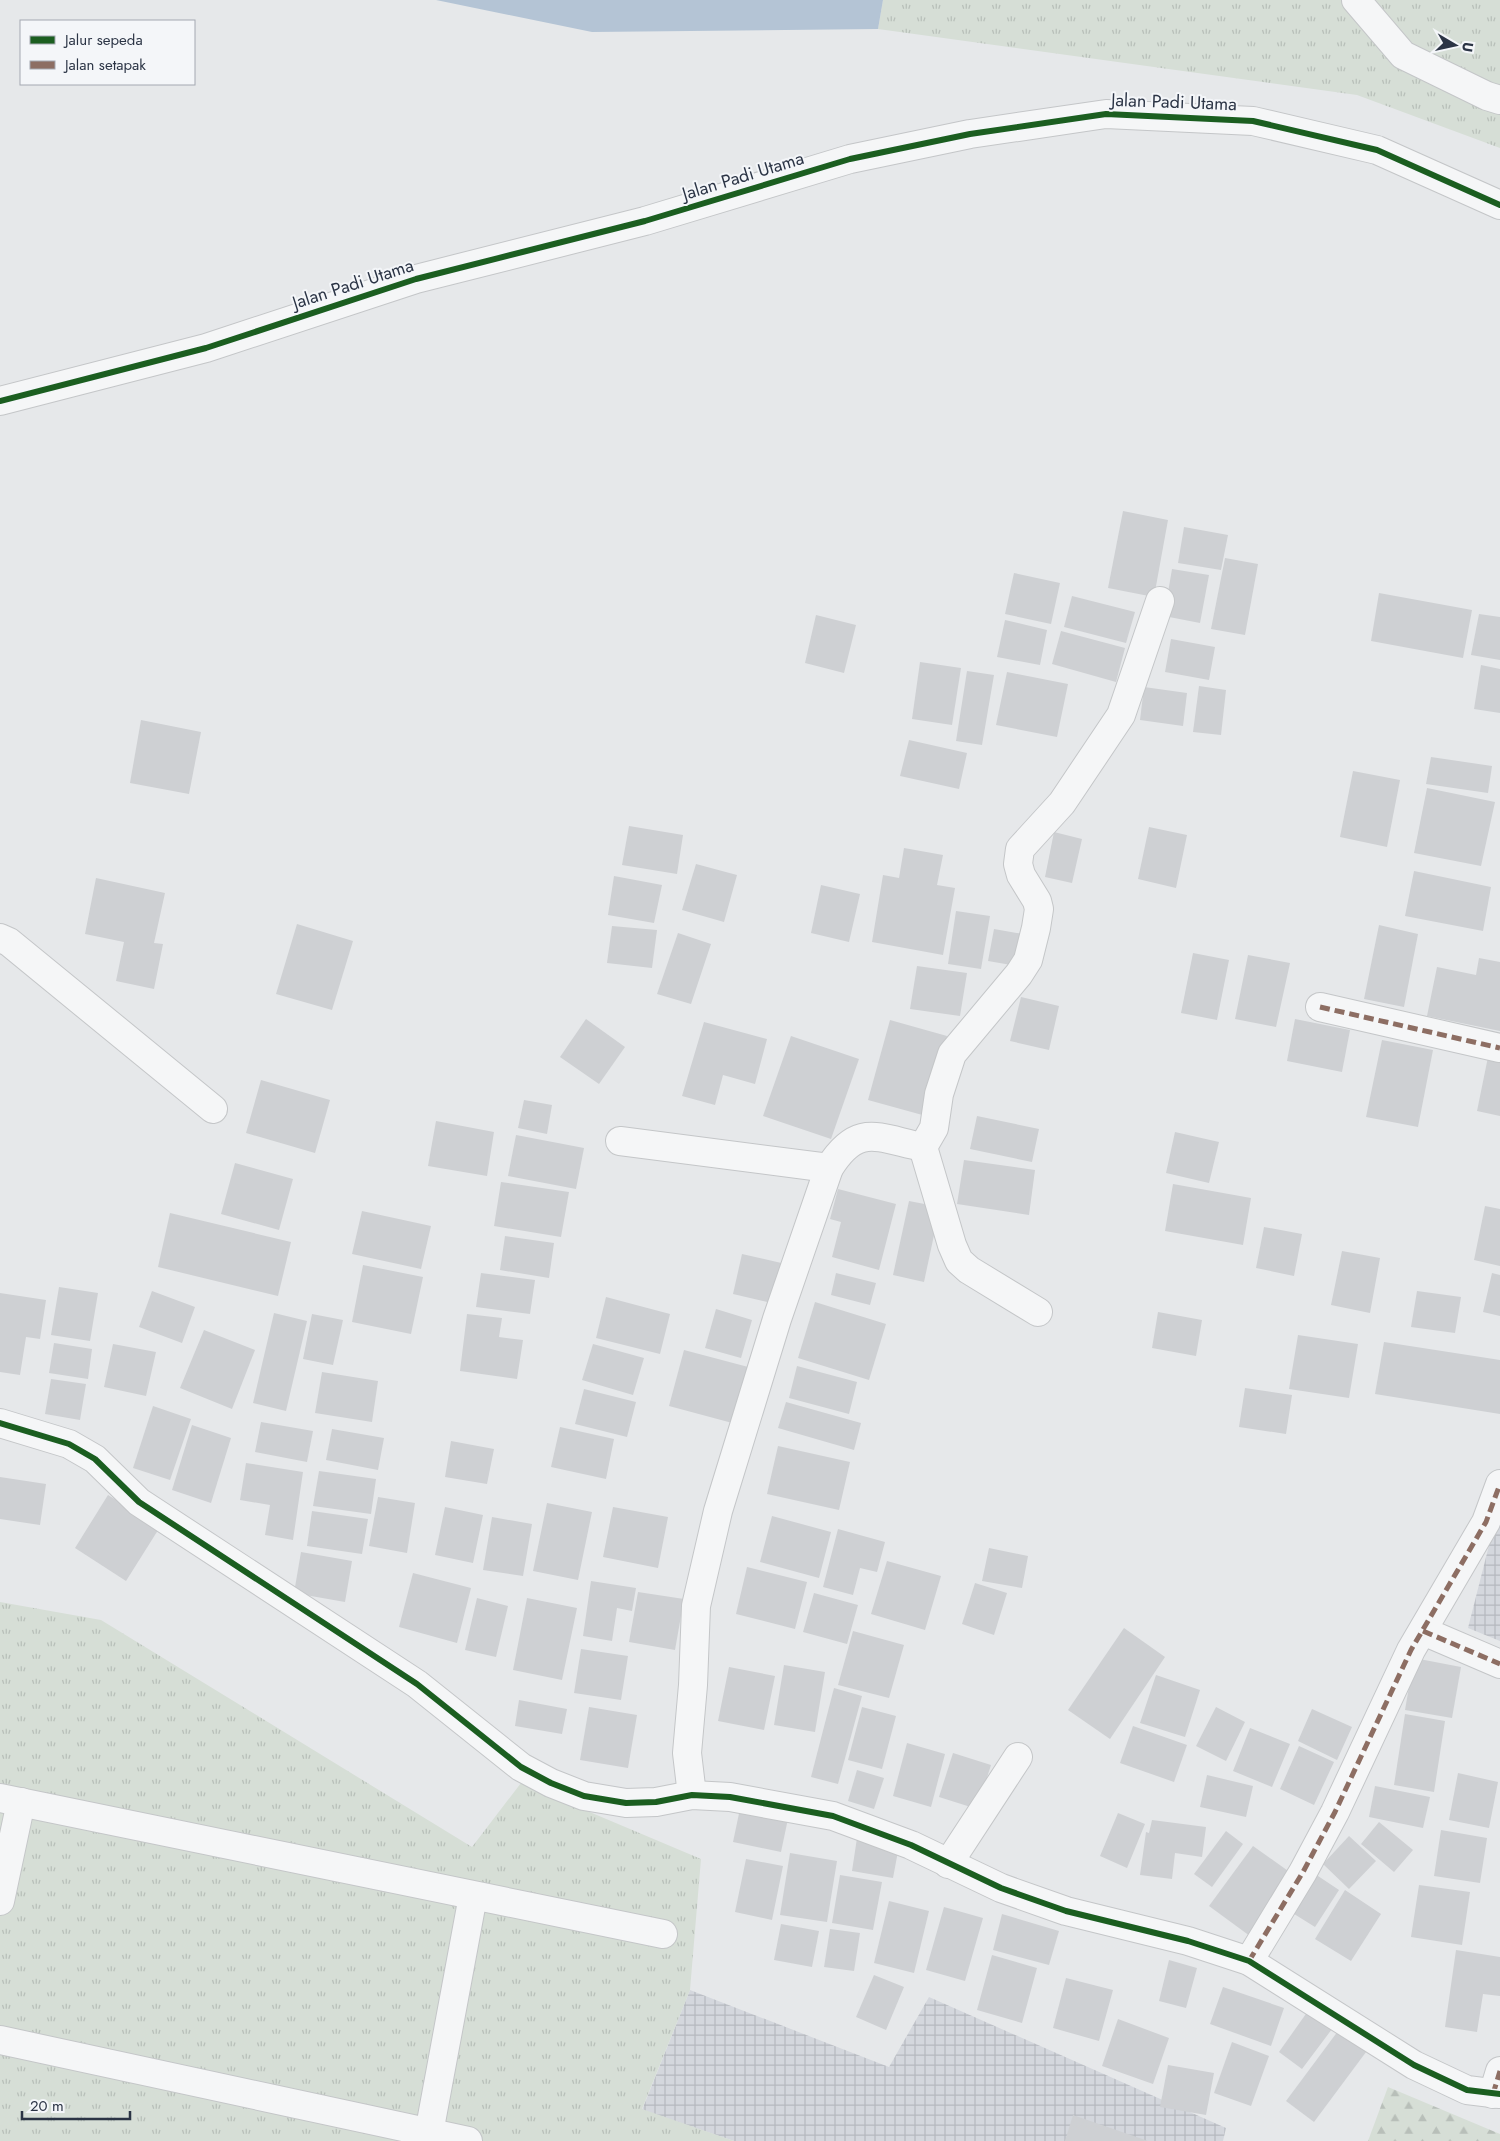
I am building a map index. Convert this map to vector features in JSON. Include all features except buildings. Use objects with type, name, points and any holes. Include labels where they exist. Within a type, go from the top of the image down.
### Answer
[{"type":"street","points":[[1356,0],[1403,55],[1487,96],[1500,100]]},
{"type":"street","name":"Jalan Padi Utama","points":[[0,401],[206,348],[416,279],[645,222],[850,159],[970,134],[1106,114],[1263,123],[1377,150],[1500,206]]},
{"type":"street","points":[[1038,1312],[969,1270],[959,1261],[952,1245],[923,1147],[934,1128],[939,1094],[952,1054],[1019,974],[1028,960],[1039,909],[1021,875],[1018,864],[1020,849],[1062,803],[1121,715],[1160,601]]},
{"type":"street","points":[[0,938],[9,942],[213,1109]]},
{"type":"street","points":[[1320,1007],[1500,1048]]},
{"type":"street","points":[[692,1795],[687,1753],[693,1685],[696,1606],[718,1511],[777,1318],[829,1168],[839,1152],[852,1140],[867,1136],[923,1147]]},
{"type":"street","points":[[620,1141],[829,1168]]},
{"type":"street","points":[[0,1423],[69,1444],[95,1459],[139,1502],[417,1684],[522,1767],[551,1783],[584,1796],[626,1803],[656,1802],[692,1795],[730,1797],[833,1816],[911,1845],[1000,1888],[1066,1911],[1188,1941],[1249,1961],[1414,2065],[1468,2090],[1498,2086]]},
{"type":"street","points":[[1249,1961],[1303,1872],[1330,1821],[1411,1650],[1486,1522],[1500,1484]]},
{"type":"street","points":[[1423,1631],[1500,1664]]},
{"type":"street","points":[[948,1864],[1018,1757]]},
{"type":"street","points":[[0,1901],[10,1800],[663,1934]]},
{"type":"street","points":[[429,2132],[473,1896]]},
{"type":"street","points":[[0,2040],[468,2141]]},
{"type":"shaded area","points":[[1500,1502],[1500,1641],[1468,1628]]},
{"type":"shaded area","points":[[690,1990],[889,2067],[929,1997],[1226,2128],[1223,2141],[734,2141],[642,2110]]},
{"type":"green space","points":[[883,0],[1500,0],[1500,148],[1357,95],[878,29]]},
{"type":"green space","points":[[0,1602],[101,1620],[472,1847],[521,1783],[701,1859],[690,1990],[642,2109],[734,2141],[0,2141]]},
{"type":"green space","points":[[1388,2087],[1500,2134],[1500,2141],[1368,2141]]},
{"type":"water","points":[[436,0],[883,0],[878,29],[592,32]]},
{"type":"marked path","points":[[1320,1007],[1500,1048]]},
{"type":"marked path","points":[[1249,1961],[1303,1872],[1335,1812],[1411,1650],[1486,1522],[1500,1484]]},
{"type":"marked path","points":[[1423,1631],[1500,1664]]},
{"type":"marked path","points":[[1493,2094],[1500,2071]]},
{"type":"cycle path","points":[[0,401],[206,348],[416,279],[645,221],[850,159],[970,134],[1106,114],[1253,121],[1377,150],[1500,205]]},
{"type":"cycle path","points":[[0,1423],[69,1444],[95,1459],[139,1502],[417,1684],[521,1767],[551,1783],[584,1796],[626,1803],[656,1802],[692,1795],[730,1797],[833,1816],[911,1845],[1001,1888],[1066,1911],[1188,1941],[1249,1961],[1414,2065],[1467,2090],[1500,2094]]}]
